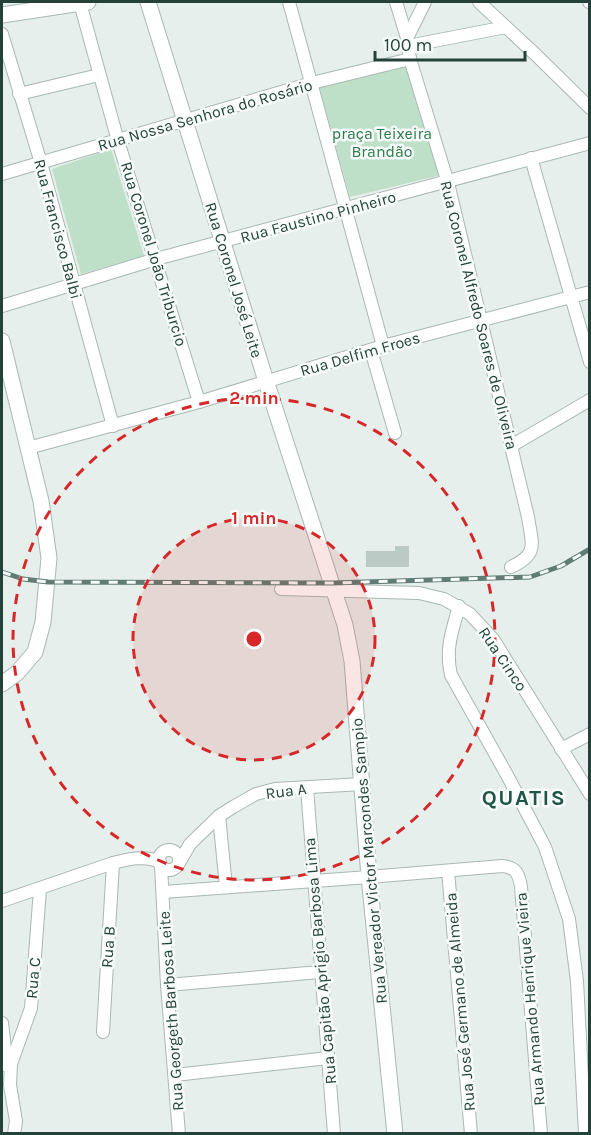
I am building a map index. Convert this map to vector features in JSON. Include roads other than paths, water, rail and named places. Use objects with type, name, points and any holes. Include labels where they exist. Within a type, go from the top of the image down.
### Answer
[{"type":"street","points":[[2,15],[16,7],[84,2]]},
{"type":"street","name":"Rua Coronel João Triburcio","points":[[84,2],[99,75],[199,402]]},
{"type":"street","name":"Rua Coronel José Leite","points":[[148,2],[222,243],[335,591]]},
{"type":"street","points":[[289,2],[383,346]]},
{"type":"street","points":[[408,48],[425,2]]},
{"type":"street","points":[[479,2],[590,108]]},
{"type":"street","name":"Rua Coronel Alfredo Soares de Oliveira","points":[[397,5],[418,17]]},
{"type":"street","name":"Rua Coronel Alfredo Soares de Oliveira","points":[[397,5],[448,183],[528,517],[531,550],[524,561],[511,567]]},
{"type":"street","name":"Rua Nossa Senhora do Rosário","points":[[2,174],[312,83],[408,48],[506,27]]},
{"type":"street","name":"Rua Francisco Balbi","points":[[2,36],[41,163],[112,426]]},
{"type":"street","points":[[19,94],[99,75]]},
{"type":"street","name":"Rua Faustino Pinheiro","points":[[2,306],[156,259],[448,183],[590,143]]},
{"type":"street","points":[[531,158],[590,362]]},
{"type":"street","name":"Rua Delfim Froes","points":[[28,448],[199,402],[383,346],[590,292]]},
{"type":"street","points":[[2,341],[46,529],[49,558],[43,622],[34,652],[17,673],[2,684]]},
{"type":"street","points":[[371,350],[395,433]]},
{"type":"street","points":[[511,446],[590,400]]},
{"type":"street","name":"Rua Cinco","points":[[281,589],[419,593],[444,599],[459,606],[486,630],[590,794]]},
{"type":"street","name":"Rua Vereador Victor Marcondes Sampio","points":[[335,591],[352,661],[369,877],[395,1134]]},
{"type":"street","points":[[459,606],[448,646],[447,658],[451,675],[544,847],[569,919],[577,981],[585,1134]]},
{"type":"street","points":[[561,749],[590,734]]},
{"type":"street","name":"Rua A","points":[[190,844],[219,816],[256,794],[275,789],[362,784]]},
{"type":"street","name":"Rua Capitão Aprigio Barbosa Lima","points":[[307,788],[334,1134]]},
{"type":"street","points":[[219,816],[226,887]]},
{"type":"street","points":[[161,858],[190,844]]},
{"type":"street","points":[[163,890],[190,844]]},
{"type":"street","points":[[2,901],[128,859],[178,856],[177,865]]},
{"type":"street","points":[[161,858],[169,870],[177,865]]},
{"type":"street","name":"Rua Georgeth Barbosa Leite","points":[[161,858],[166,985],[179,1134]]},
{"type":"street","name":"Rua B","points":[[103,1032],[113,863]]},
{"type":"street","name":"Rua Armando Henrique Vieira","points":[[163,890],[502,866],[514,868],[520,878],[541,1134]]},
{"type":"street","name":"Rua José Germano de Almeida","points":[[448,871],[471,1134]]},
{"type":"street","name":"Rua C","points":[[10,1084],[11,1064],[31,1008],[40,889]]},
{"type":"street","points":[[166,985],[320,972]]},
{"type":"street","points":[[2,1023],[16,1112],[14,1134]]},
{"type":"street","points":[[174,1075],[328,1058]]},
{"type":"railway","points":[[2,572],[23,579],[48,582],[332,583],[530,577],[561,566],[590,549]]},
{"type":"district","name":"QUATIS","points":[[524,798]]},
{"type":"park label","name":"praça Teixeira Brandão","points":[[382,142]]}]
